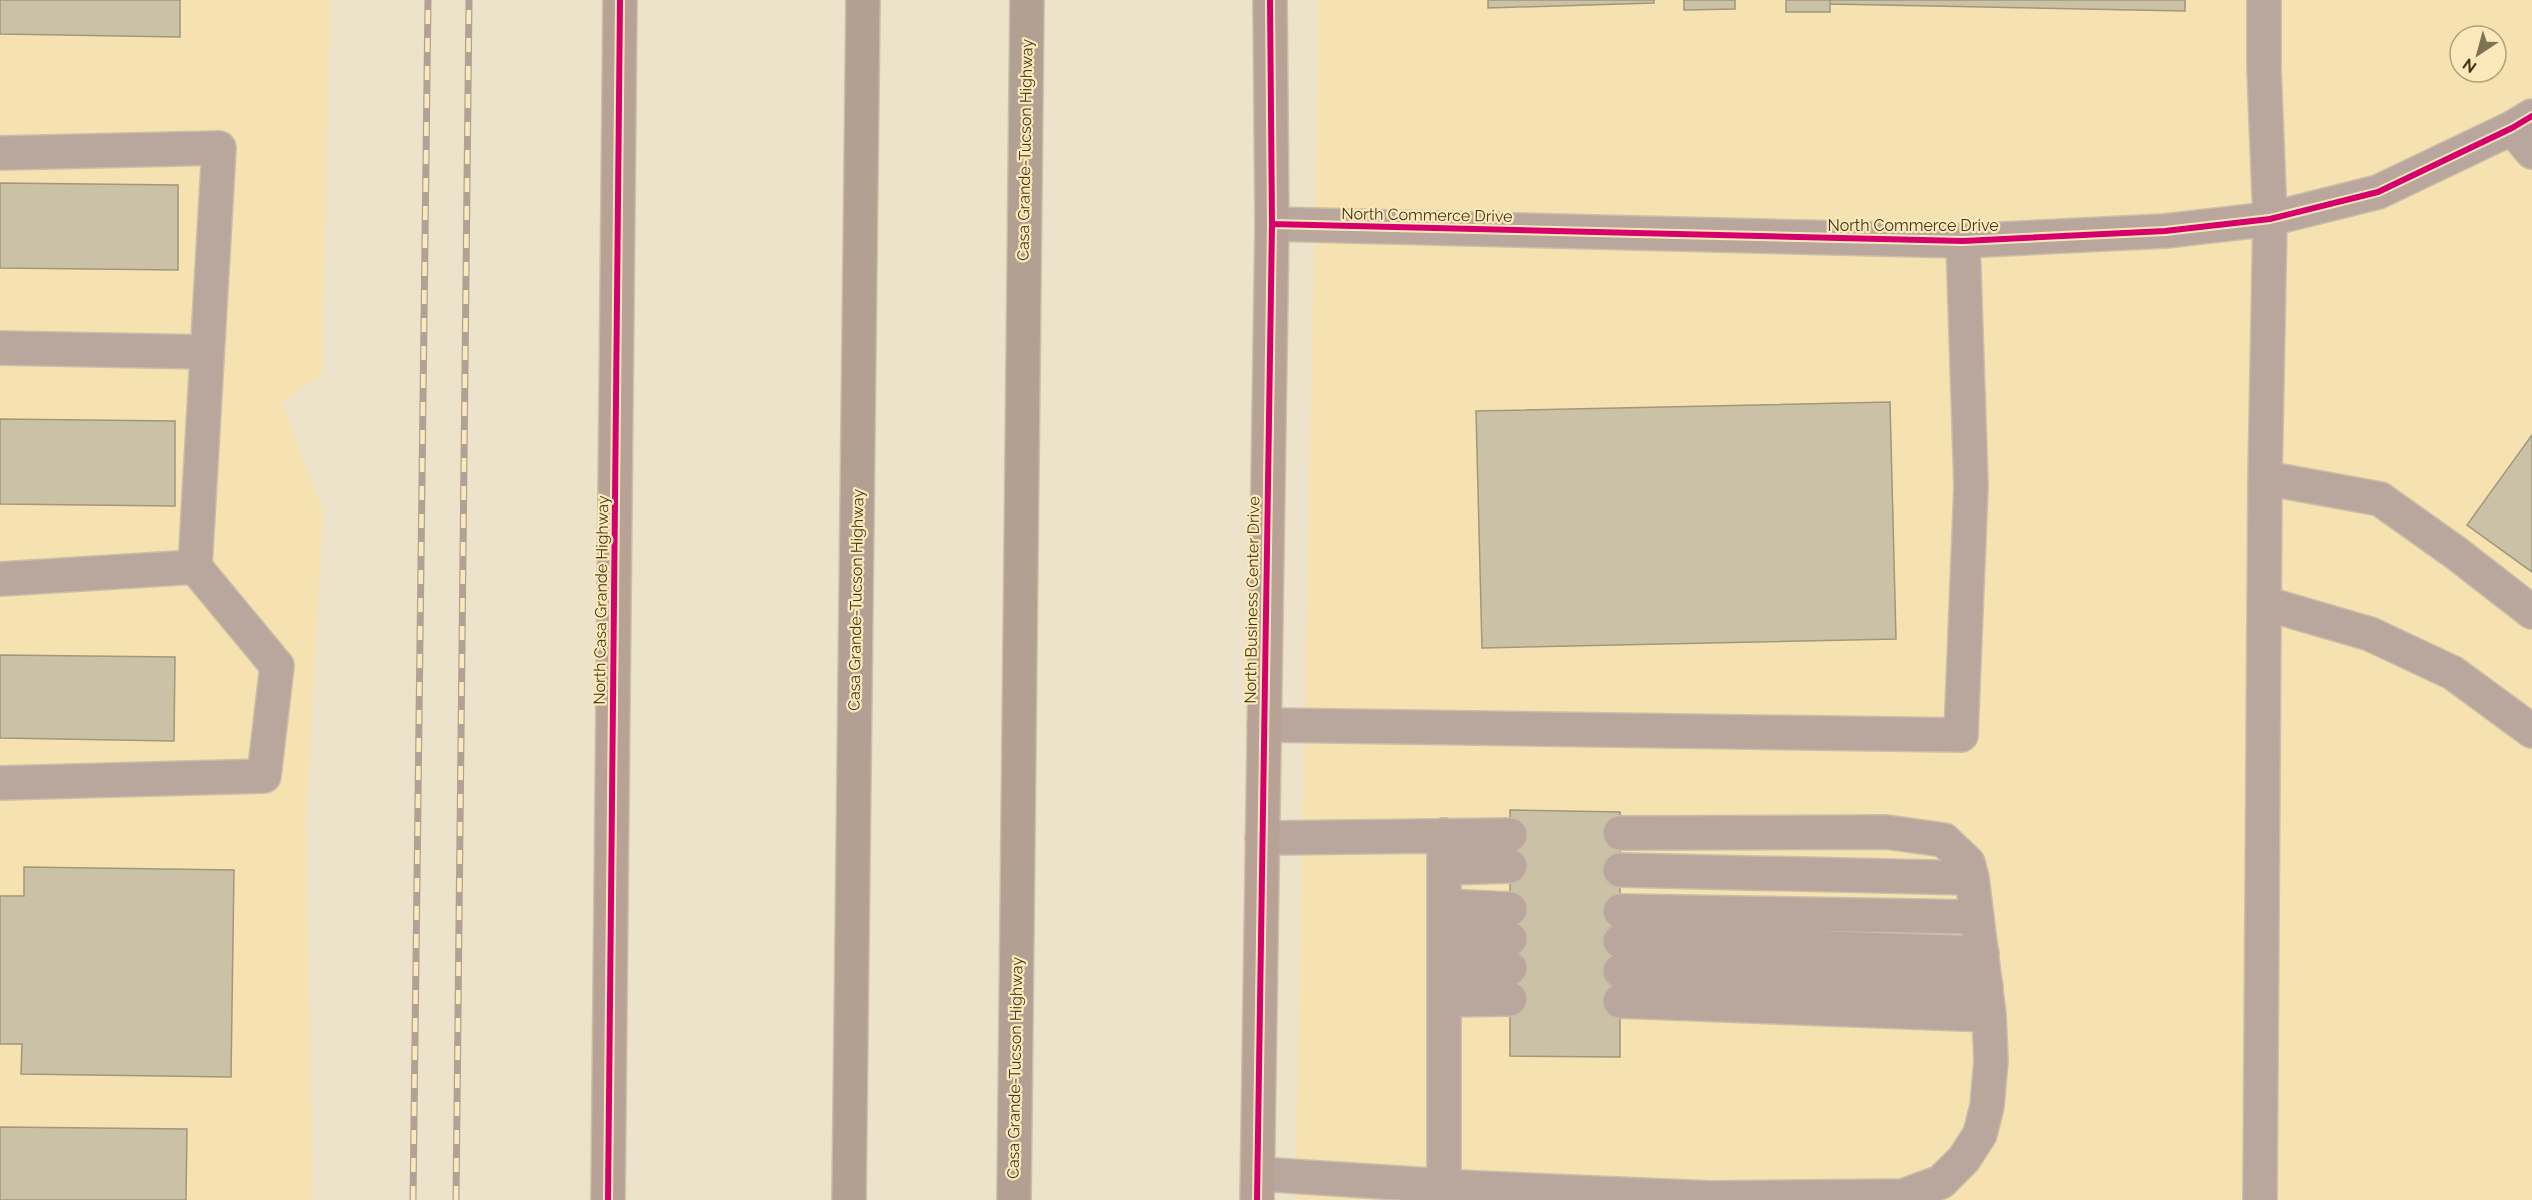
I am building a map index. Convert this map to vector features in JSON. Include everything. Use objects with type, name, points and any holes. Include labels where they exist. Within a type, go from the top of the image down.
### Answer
[{"type":"highway","name":"Casa Grande-Tucson Highway","points":[[849,1200],[863,0]]},
{"type":"highway","name":"Casa Grande-Tucson Highway","points":[[1014,1200],[1027,0]]},
{"type":"main road","name":"North Casa Grande Highway","points":[[608,1200],[620,0]]},
{"type":"main road","name":"North Business Center Drive","points":[[1257,1187],[1272,224],[1270,0]]},
{"type":"street","points":[[2260,1200],[2265,478],[2270,219],[2264,69],[2264,0]]},
{"type":"street","name":"North Commerce Drive","points":[[1272,224],[1963,241],[2165,231],[2270,219],[2378,192],[2525,132]]},
{"type":"street","points":[[0,153],[219,148],[195,567],[277,666],[264,776],[0,783]]},
{"type":"street","points":[[1264,725],[1961,735],[1971,486],[1963,241]]},
{"type":"street","points":[[0,348],[206,351]]},
{"type":"street","points":[[2265,478],[2380,499],[2456,553],[2532,612]]},
{"type":"street","points":[[0,579],[195,567]]},
{"type":"street","points":[[2264,603],[2370,634],[2453,673],[2532,731]]},
{"type":"street","points":[[1257,1187],[1444,1187],[1711,1198],[1903,1196],[1941,1182],[1964,1159],[1980,1134],[1987,1106],[1991,1061],[1982,953],[1968,863],[1944,840],[1886,832],[1620,833]]},
{"type":"street","points":[[1444,835],[1444,1187]]},
{"type":"street","points":[[1262,838],[1444,835],[1510,851],[1444,868]]},
{"type":"street","points":[[1620,870],[1972,878]]},
{"type":"street","points":[[1444,906],[1510,954]]},
{"type":"street","points":[[1620,956],[1977,917]]},
{"type":"street","points":[[1444,953],[1510,954]]},
{"type":"street","points":[[1620,956],[1982,953]]},
{"type":"street","points":[[1444,1000],[1510,954]]},
{"type":"street","points":[[1620,956],[1987,1000]]},
{"type":"shaded area","points":[[0,0],[330,0],[322,374],[282,403],[323,511],[306,823],[313,1200],[0,1200]]},
{"type":"shaded area","points":[[1319,0],[2532,0],[2532,1200],[1295,1200]]},
{"type":"building","points":[[0,0],[180,0],[180,37],[0,34]]},
{"type":"building","points":[[1488,0],[1654,0],[1654,3],[1488,8]]},
{"type":"building","points":[[1684,0],[1735,0],[1735,9],[1684,10]]},
{"type":"building","points":[[1786,0],[1830,0],[1830,12],[1786,12]]},
{"type":"building","points":[[1830,0],[2185,0],[2185,11],[1830,4]]},
{"type":"building","points":[[0,183],[178,185],[178,270],[0,268]]},
{"type":"building","points":[[1890,402],[1896,639],[1482,648],[1476,411]]},
{"type":"building","points":[[0,419],[175,421],[175,506],[0,504]]},
{"type":"building","points":[[2532,435],[2532,572],[2467,525]]},
{"type":"building","points":[[0,655],[175,657],[174,741],[0,738]]},
{"type":"building","points":[[1510,810],[1620,812],[1620,1057],[1510,1056]]},
{"type":"building","points":[[24,867],[234,870],[231,1077],[21,1074],[22,1044],[0,1044],[0,896],[24,896]]},
{"type":"building","points":[[0,1127],[187,1129],[186,1200],[0,1200]]},
{"type":"tunnel","points":[[1510,835],[1620,833]]},
{"type":"tunnel","points":[[1510,866],[1620,870]]},
{"type":"tunnel","points":[[1510,909],[1620,911]]},
{"type":"tunnel","points":[[1510,939],[1620,941]]},
{"type":"tunnel","points":[[1510,968],[1620,971]]},
{"type":"tunnel","points":[[1510,999],[1620,1001]]},
{"type":"railway","points":[[413,1200],[428,0]]},
{"type":"railway","points":[[456,1200],[469,0]]},
{"type":"cycle path","points":[[608,1200],[620,0]]},
{"type":"cycle path","points":[[1257,1200],[1272,224],[1270,0]]},
{"type":"cycle path","points":[[1272,224],[1963,241],[2165,231],[2270,219],[2378,192],[2512,128],[2532,116]]}]
